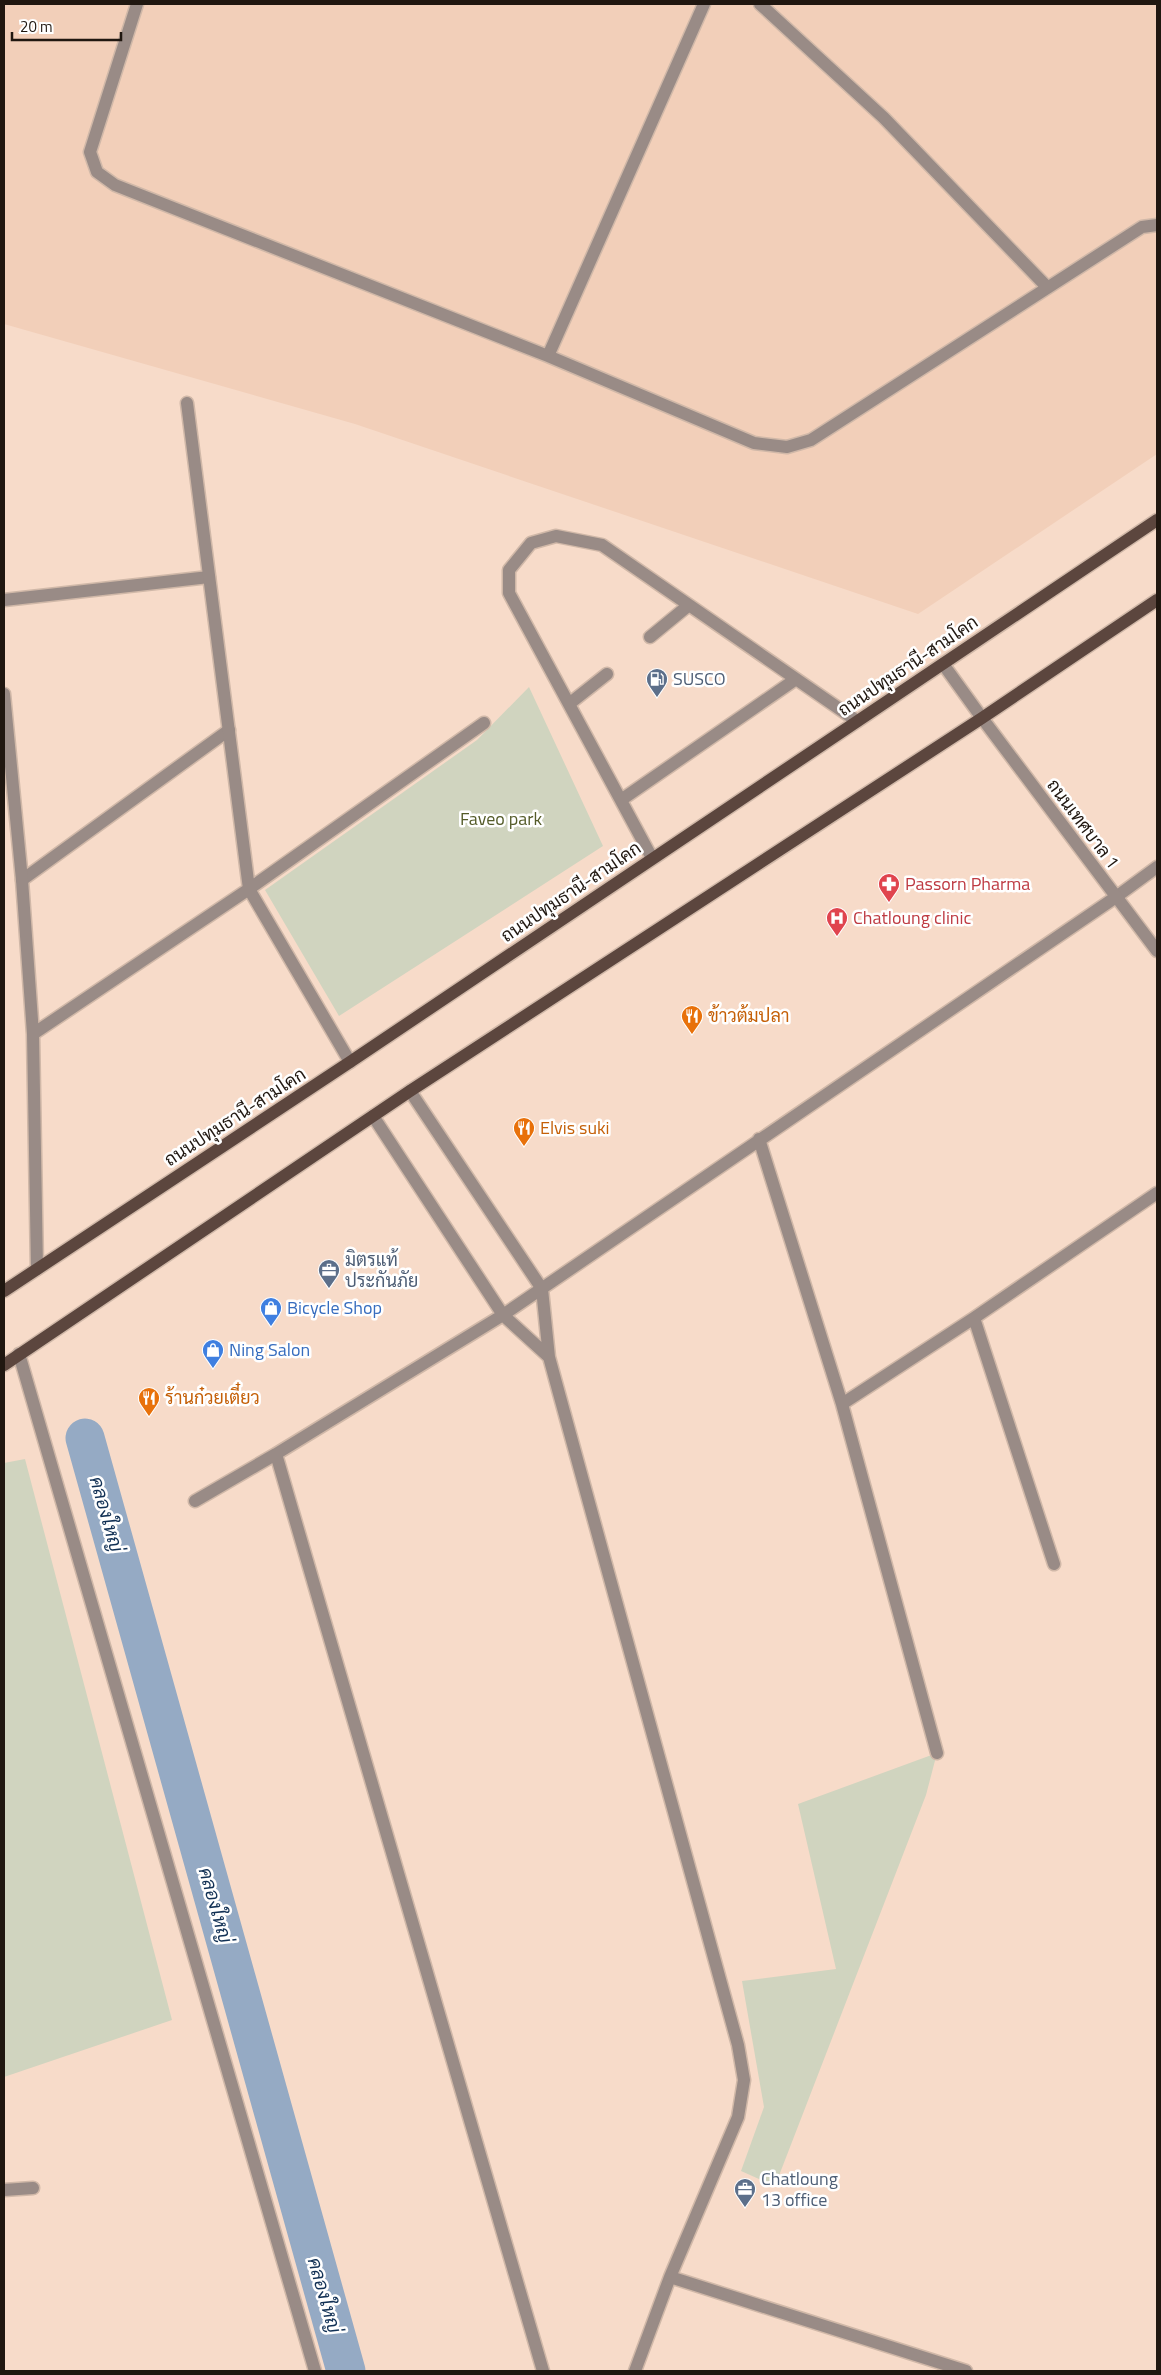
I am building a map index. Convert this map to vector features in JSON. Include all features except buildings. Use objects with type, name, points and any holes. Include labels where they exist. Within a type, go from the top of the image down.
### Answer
[{"type":"main road","name":"ถนนปทุมธานี-สามโคก","points":[[4,1291],[350,1062],[1157,520]]},
{"type":"main road","points":[[4,1365],[410,1091],[982,718],[1157,600]]},
{"type":"street","points":[[137,4],[90,152],[97,172],[115,185],[548,356],[754,443],[787,447],[811,440],[1142,227],[1157,225]]},
{"type":"street","points":[[548,356],[704,4]]},
{"type":"street","points":[[760,4],[884,118],[1047,287]]},
{"type":"street","points":[[188,403],[249,889],[350,1062]]},
{"type":"street","points":[[652,858],[509,593],[510,570],[531,543],[556,536],[602,544],[857,721]]},
{"type":"street","points":[[4,600],[209,577]]},
{"type":"street","points":[[650,637],[689,605]]},
{"type":"street","name":"ถนนเทศบาล 1","points":[[943,664],[1157,951]]},
{"type":"street","points":[[569,704],[607,674]]},
{"type":"street","points":[[620,800],[796,679]]},
{"type":"street","points":[[4,694],[22,880],[33,1034],[37,1269]]},
{"type":"street","points":[[33,1034],[249,889],[484,723]]},
{"type":"street","points":[[22,880],[229,730]]},
{"type":"street","points":[[195,1501],[276,1454],[503,1315],[1116,897],[1157,867]]},
{"type":"street","points":[[410,1091],[542,1289],[549,1357],[738,2045],[744,2080],[738,2117],[670,2277],[634,2371]]},
{"type":"street","points":[[373,1116],[503,1315],[549,1357]]},
{"type":"street","points":[[759,1140],[842,1404],[937,1753]]},
{"type":"street","points":[[842,1404],[974,1318],[1157,1194]]},
{"type":"street","points":[[974,1318],[1054,1564]]},
{"type":"street","points":[[20,1354],[314,2371]]},
{"type":"street","points":[[276,1454],[543,2371]]},
{"type":"street","points":[[4,2190],[33,2188]]},
{"type":"street","points":[[670,2277],[966,2371]]},
{"type":"shaded area","points":[[4,4],[1157,4],[1157,454],[918,614],[355,424],[4,324]]},
{"type":"green space","name":"Faveo park","points":[[529,687],[603,846],[339,1016],[265,890],[477,740]]},
{"type":"green space","points":[[25,1459],[172,2020],[4,2077],[4,1463]]},
{"type":"green space","points":[[937,1753],[926,1795],[775,2186],[741,2171],[764,2107],[742,1981],[836,1969],[798,1804]]},
{"type":"waterway","name":"คลองใหญ่","points":[[85,1438],[346,2371]]},
{"type":"place","name":"SUSCO","points":[[657,698]]},
{"type":"place","name":"Passorn Pharma","points":[[889,903]]},
{"type":"place","name":"Chatloung clinic","points":[[837,937]]},
{"type":"place","name":"ข้าวต้มปลา","points":[[692,1035]]},
{"type":"place","name":"Elvis suki","points":[[524,1147]]},
{"type":"place","name":"มิตรแท้ ประกันภัย","points":[[329,1289]]},
{"type":"place","name":"Bicycle Shop","points":[[271,1327]]},
{"type":"place","name":"Ning Salon","points":[[213,1369]]},
{"type":"place","name":"ร้านก๋วยเตี๋ยว","points":[[149,1417]]},
{"type":"place","name":"Chatloung 13 office","points":[[745,2208]]}]
